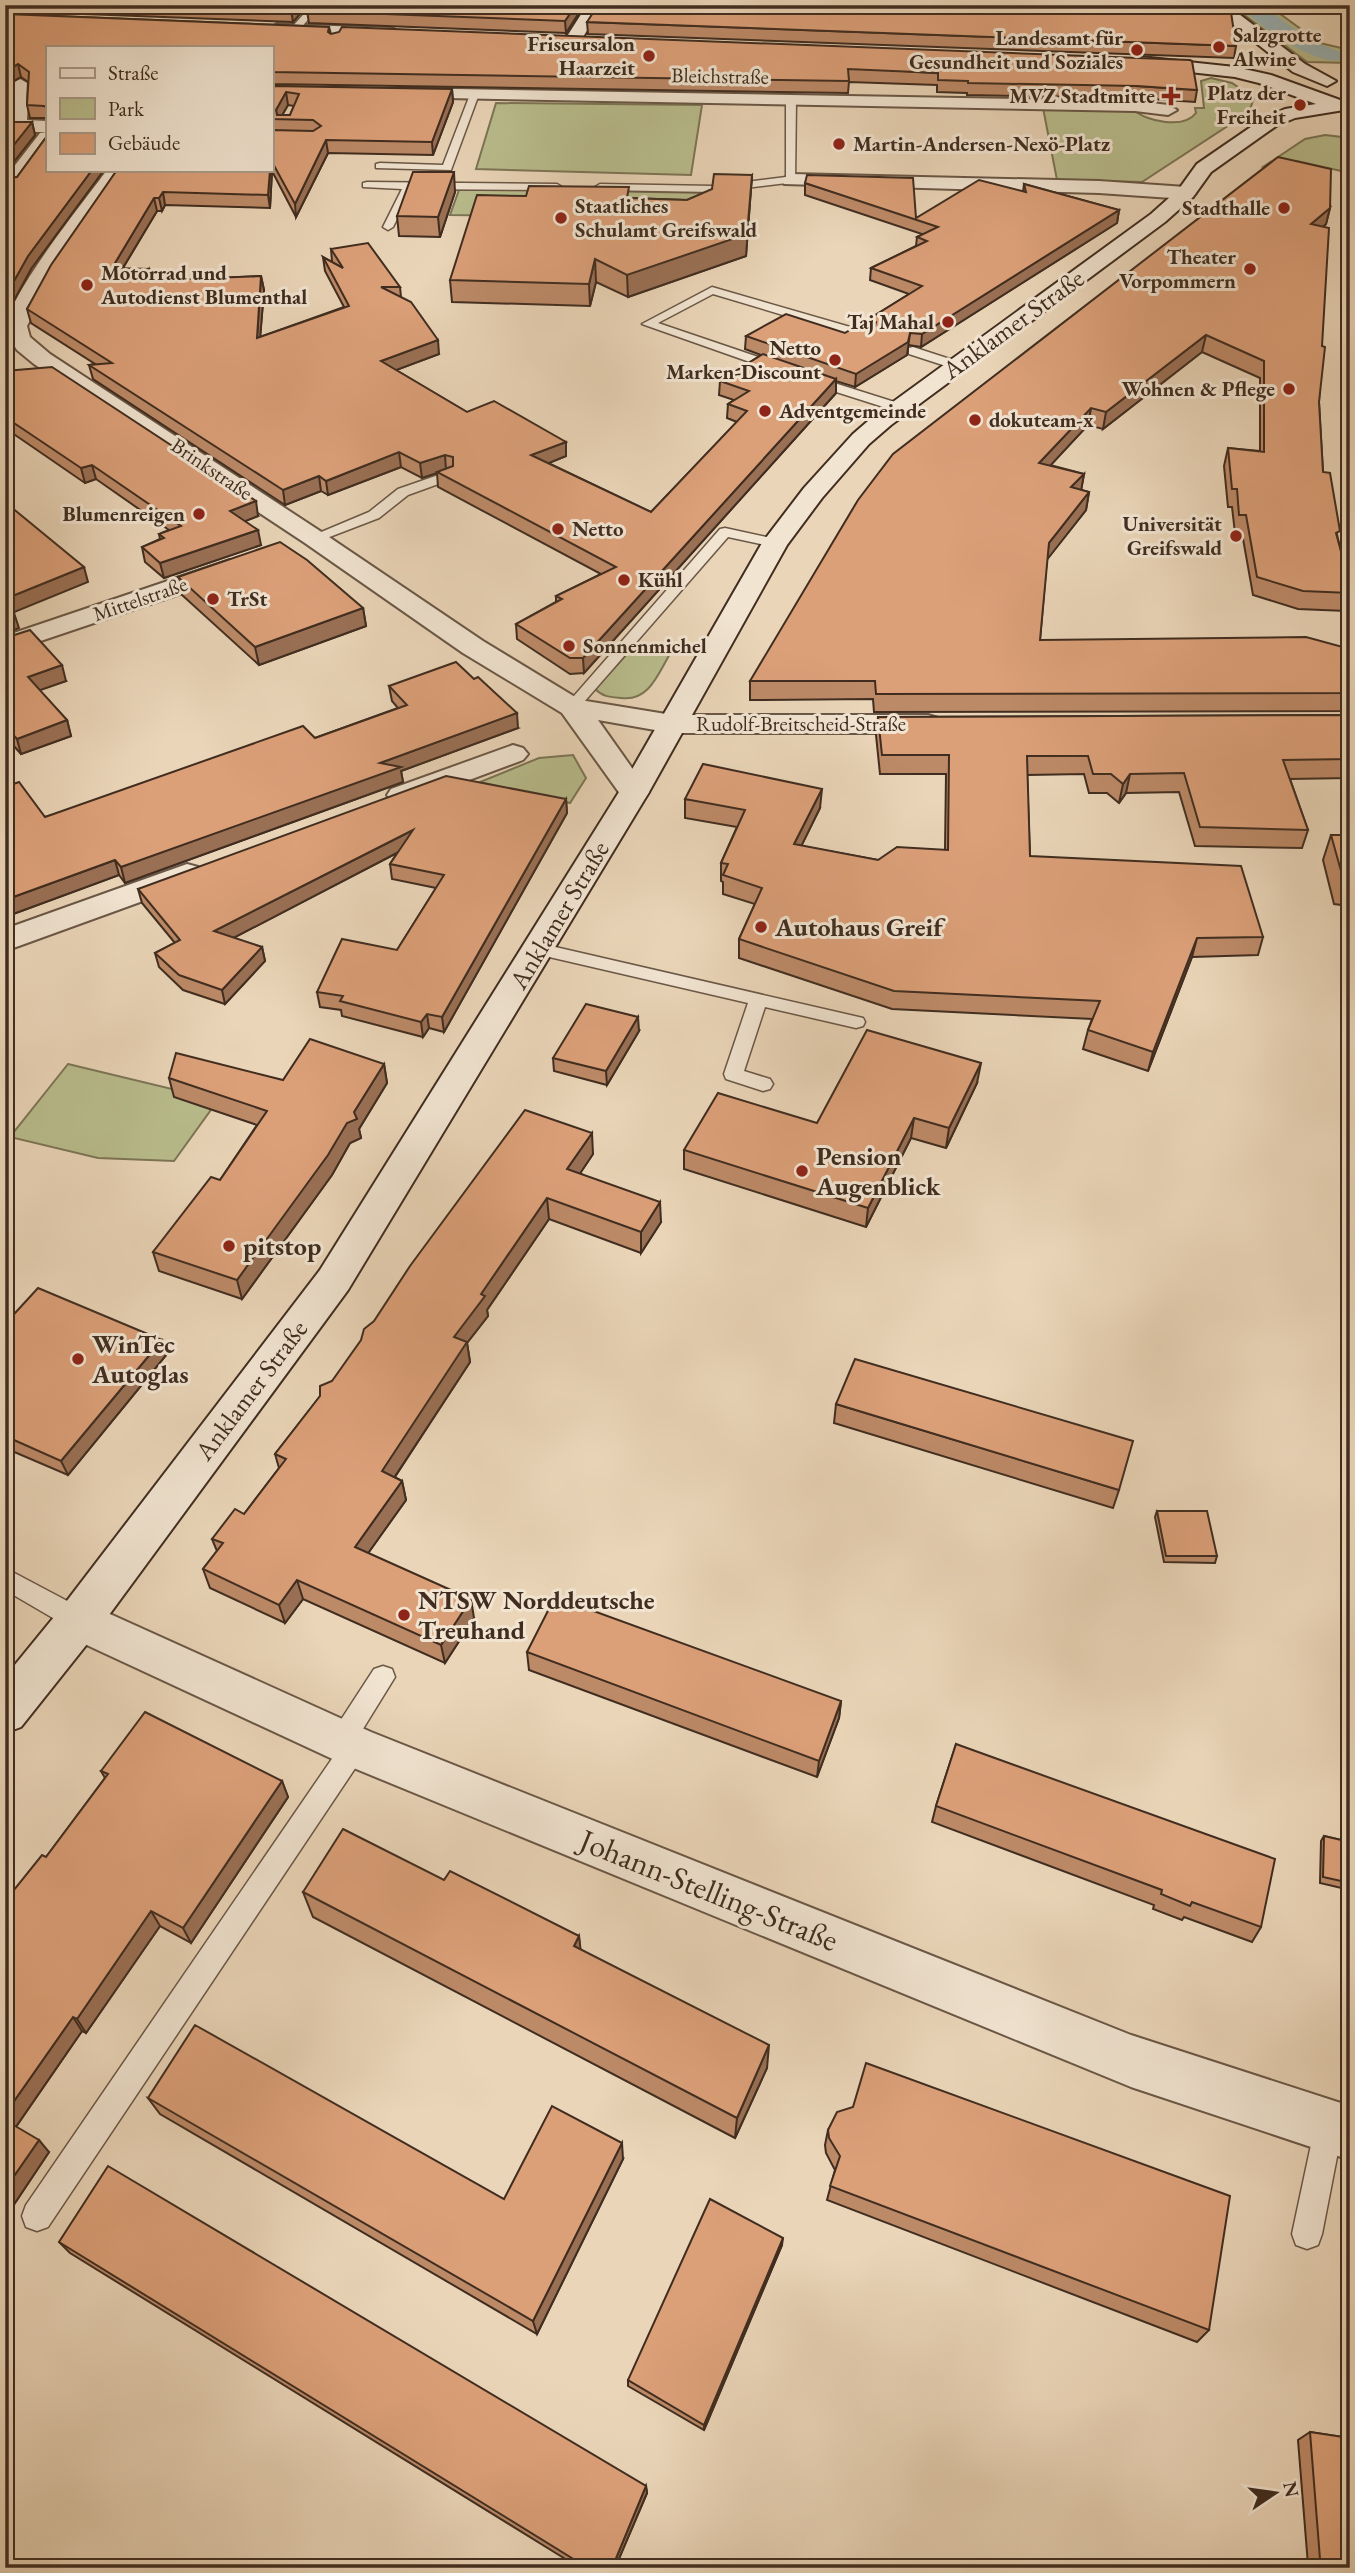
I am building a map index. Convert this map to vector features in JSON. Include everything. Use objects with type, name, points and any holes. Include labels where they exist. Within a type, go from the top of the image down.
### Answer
[{"type":"street","points":[[572,41],[595,5]]},
{"type":"street","points":[[1216,5],[1348,105]]},
{"type":"street","points":[[254,28],[295,29],[338,36],[409,34]]},
{"type":"street","points":[[1125,61],[1188,65],[1234,72],[1348,105]]},
{"type":"street","points":[[20,84],[12,113],[17,125],[46,126]]},
{"type":"street","name":"Bleichstraße","points":[[381,93],[1135,106],[1168,110]]},
{"type":"street","name":"Anklamer Straße","points":[[5,1712],[79,1620],[334,1280],[634,792],[775,543],[813,493],[861,439],[955,365],[1158,218],[1185,193],[1204,168],[1270,122],[1292,113],[1348,105]]},
{"type":"street","points":[[5,184],[10,184],[46,138]]},
{"type":"street","name":"Brinkstraße","points":[[115,172],[20,314],[16,327],[18,337],[32,362],[314,538],[473,647],[572,707],[598,739],[634,792]]},
{"type":"street","points":[[791,180],[1099,187],[1185,193]]},
{"type":"street","points":[[281,550],[314,538]]},
{"type":"street","name":"Mittelstraße","points":[[5,645],[255,559]]},
{"type":"street","name":"Brinkstraße","points":[[572,707],[673,724]]},
{"type":"street","name":"Rudolf-Breitscheid-Straße","points":[[673,724],[948,724]]},
{"type":"street","points":[[371,807],[513,754]]},
{"type":"street","points":[[5,941],[214,864]]},
{"type":"street","name":"Johann-Stelling-Straße","points":[[79,1620],[349,1744],[1131,2061],[1340,2130]]},
{"type":"lane","points":[[295,29],[317,5]]},
{"type":"lane","points":[[380,166],[447,167],[474,94]]},
{"type":"lane","points":[[587,187],[713,189],[791,180],[790,100]]},
{"type":"lane","points":[[367,185],[573,187]]},
{"type":"lane","points":[[388,227],[408,185]]},
{"type":"lane","points":[[867,336],[712,290],[648,324],[900,408]]},
{"type":"lane","points":[[913,351],[955,365]]},
{"type":"lane","points":[[314,538],[374,515],[403,492],[447,476]]},
{"type":"lane","points":[[572,707],[725,532],[775,543]]},
{"type":"lane","points":[[538,949],[856,1022]]},
{"type":"lane","points":[[759,998],[733,1074],[763,1084]]},
{"type":"lane","points":[[5,1578],[79,1620]]},
{"type":"lane","points":[[37,2216],[349,1744],[383,1677]]},
{"type":"lane","points":[[1307,2234],[1340,2130]]},
{"type":"green space","points":[[1231,5],[1268,5],[1320,43],[1350,50],[1350,63],[1307,62]]},
{"type":"green space","points":[[1211,78],[1232,83],[1254,98],[1249,112],[1142,182],[1057,180],[1043,108],[1134,110],[1147,118],[1165,122],[1183,121],[1196,113],[1195,108],[1204,108],[1201,81]]},
{"type":"green space","points":[[496,103],[702,105],[691,175],[476,169]]},
{"type":"green space","points":[[1325,135],[1350,138],[1350,173],[1297,161],[1284,173],[1263,167],[1305,139]]},
{"type":"green space","points":[[459,190],[578,190],[525,216],[450,215]]},
{"type":"green space","points":[[592,191],[710,193],[704,215]]},
{"type":"green space","points":[[636,644],[671,652],[652,685],[639,696],[631,698],[610,697],[598,692],[595,689]]},
{"type":"green space","points":[[573,755],[586,778],[570,803],[480,782],[539,758]]},
{"type":"green space","points":[[68,1064],[218,1100],[174,1161],[98,1158],[10,1137]]},
{"type":"building","points":[[157,5],[296,5],[291,10]]},
{"type":"building","points":[[312,5],[576,5],[565,21],[307,11]]},
{"type":"building","points":[[598,5],[1221,5],[1231,12],[1236,46],[587,22]]},
{"type":"building","points":[[5,14],[329,27],[328,32],[331,34],[339,32],[342,27],[1190,60],[1197,90],[1137,86],[968,83],[938,80],[938,73],[848,69],[849,81],[273,72],[273,46],[46,46],[46,107],[27,105],[29,72],[18,64],[5,72]]},
{"type":"building","points":[[273,86],[452,89],[432,142],[326,140],[295,204],[273,164],[273,130],[313,131],[321,126],[313,120],[273,119]],"holes":[[[286,92],[299,94],[290,115],[277,115],[276,110]]]},
{"type":"building","points":[[5,116],[12,122],[32,122],[5,156]]},
{"type":"building","points":[[46,137],[46,172],[91,172],[28,256],[5,297],[5,179],[17,177]]},
{"type":"building","points":[[1278,157],[1331,169],[1330,208],[1311,224],[1329,228],[1322,346],[1325,347],[1319,402],[1323,472],[1330,473],[1340,531],[1336,533],[1350,593],[1303,591],[1257,577],[1246,515],[1239,515],[1237,489],[1232,489],[1228,448],[1264,452],[1264,361],[1206,335],[1106,412],[1091,408],[1039,463],[1084,474],[1071,487],[1089,492],[1049,543],[1040,640],[1306,637],[1350,649],[1350,693],[876,694],[875,681],[750,681],[858,500],[893,454]]},
{"type":"building","points":[[116,172],[270,172],[268,195],[163,192],[159,198],[154,198],[112,268],[149,269],[142,281],[261,276],[257,338],[349,306],[323,257],[343,268],[331,249],[368,243],[400,287],[381,287],[411,302],[438,340],[381,361],[467,412],[494,401],[566,442],[531,455],[651,512],[747,411],[728,404],[749,391],[720,381],[763,354],[836,379],[583,658],[570,658],[516,624],[562,599],[556,596],[616,567],[437,472],[453,466],[453,457],[445,455],[420,463],[399,452],[326,481],[319,476],[283,490],[89,365],[112,363],[27,309],[51,265]]},
{"type":"building","points":[[413,172],[454,172],[438,217],[397,216]]},
{"type":"building","points":[[714,174],[752,175],[747,234],[627,275],[595,259],[589,284],[450,280],[477,195],[526,196],[529,186],[629,187],[627,198],[687,200],[712,189]]},
{"type":"building","points":[[807,175],[913,178],[916,218],[979,180],[1026,192],[1024,184],[1119,210],[922,334],[910,333],[908,342],[856,374],[746,336],[786,314],[845,333],[856,326],[865,329],[875,326],[876,322],[869,319],[922,286],[871,268],[927,241],[917,237],[938,227],[805,183]]},
{"type":"building","points":[[52,367],[256,501],[230,511],[258,530],[160,563],[142,547],[164,538],[159,534],[181,526],[92,465],[81,468],[5,417],[5,371]]},
{"type":"building","points":[[5,502],[84,567],[5,599]]},
{"type":"building","points":[[280,542],[307,560],[363,608],[255,647],[178,577]]},
{"type":"building","points":[[5,603],[14,613],[5,617]]},
{"type":"building","points":[[30,630],[62,665],[28,677],[67,720],[17,739],[5,726],[5,638]]},
{"type":"building","points":[[456,662],[474,679],[478,677],[517,713],[380,763],[401,767],[121,867],[115,860],[5,900],[5,787],[19,782],[45,817],[303,726],[315,738],[407,705],[389,686]]},
{"type":"building","points":[[1350,715],[1350,759],[1283,760],[1308,830],[1200,827],[1184,773],[1130,774],[1123,784],[1111,774],[1093,774],[1088,756],[1027,756],[1030,856],[1241,866],[1263,937],[1197,938],[1153,1052],[1088,1030],[1100,1001],[894,991],[739,939],[762,888],[723,875],[728,864],[721,863],[745,810],[685,799],[703,764],[822,789],[794,844],[878,860],[897,847],[948,850],[949,755],[882,755],[878,717]]},
{"type":"building","points":[[446,776],[566,799],[442,1017],[427,1014],[421,1022],[340,1001],[343,996],[317,992],[342,939],[397,950],[444,875],[390,864],[413,830],[214,931],[262,947],[222,990],[179,975],[155,953],[180,940],[138,889]]},
{"type":"building","points":[[1331,835],[1350,835],[1350,879],[1343,878]]},
{"type":"building","points":[[586,1004],[638,1017],[606,1071],[553,1058]]},
{"type":"building","points":[[867,1030],[981,1063],[949,1128],[914,1118],[868,1208],[684,1150],[718,1093],[817,1123]]},
{"type":"building","points":[[310,1039],[384,1064],[354,1112],[357,1119],[347,1123],[328,1155],[237,1280],[153,1252],[211,1177],[220,1180],[267,1111],[169,1078],[176,1053],[283,1080]]},
{"type":"building","points":[[525,1110],[592,1133],[567,1169],[660,1202],[641,1232],[547,1198],[481,1294],[485,1296],[454,1337],[467,1342],[382,1471],[402,1481],[355,1547],[471,1599],[441,1645],[297,1580],[279,1605],[203,1569],[223,1543],[212,1539],[235,1509],[244,1514],[286,1459],[275,1454],[320,1396],[320,1386],[332,1381],[361,1340],[364,1329],[374,1321],[410,1266]]},
{"type":"building","points":[[38,1288],[162,1340],[61,1461],[5,1436],[5,1324]]},
{"type":"building","points":[[855,1359],[1133,1441],[1119,1490],[836,1404]]},
{"type":"building","points":[[1157,1511],[1207,1511],[1217,1556],[1166,1556]]},
{"type":"building","points":[[555,1597],[841,1701],[819,1761],[527,1652]]},
{"type":"building","points":[[145,1712],[282,1781],[183,1928],[151,1911],[77,2019],[73,2017],[5,2114],[5,1901],[42,1855],[46,1857],[108,1774],[101,1771]]},
{"type":"building","points":[[956,1744],[1275,1859],[1261,1927],[1192,1902],[1190,1906],[1161,1894],[1162,1890],[936,1806]]},
{"type":"building","points":[[343,1829],[444,1880],[450,1871],[579,1936],[574,1946],[769,2045],[737,2118],[303,1892]]},
{"type":"building","points":[[1324,1836],[1350,1842],[1350,1883],[1323,1877]]},
{"type":"building","points":[[195,2025],[504,2199],[552,2106],[622,2143],[533,2321],[148,2098]]},
{"type":"building","points":[[866,2063],[1230,2196],[1209,2330],[830,2186],[840,2156],[829,2138],[828,2130],[837,2112],[853,2107]]},
{"type":"building","points":[[5,2120],[39,2140],[5,2189]]},
{"type":"building","points":[[108,2166],[646,2486],[612,2568],[588,2568],[59,2242]]},
{"type":"building","points":[[710,2199],[783,2238],[704,2425],[628,2380]]},
{"type":"building","points":[[1310,2432],[1350,2438],[1350,2563],[1320,2559]]},
{"type":"waterway","points":[[1249,5],[1301,43],[1333,56]]},
{"type":"place","name":"Salzgrotte Alwine","points":[[1219,47]]},
{"type":"place","name":"Landesamt für Gesundheit und Soziales","points":[[1137,50]]},
{"type":"place","name":"Friseursalon Haarzeit","points":[[649,56]]},
{"type":"place","name":"MVZ Stadtmitte","points":[[1171,96]]},
{"type":"place","name":"Platz der Freiheit","points":[[1300,105]]},
{"type":"place","name":"Martin-Andersen-Nexö-Platz","points":[[839,144]]},
{"type":"place","name":"Stadthalle","points":[[1284,208]]},
{"type":"place","name":"Staatliches Schulamt Greifswald","points":[[561,218]]},
{"type":"place","name":"Theater Vorpommern","points":[[1250,269]]},
{"type":"place","name":"Motorrad und Autodienst Blumenthal","points":[[87,285]]},
{"type":"place","name":"Taj Mahal","points":[[948,322]]},
{"type":"place","name":"Netto Marken-Discount","points":[[835,360]]},
{"type":"place","name":"Wohnen & Pflege","points":[[1289,389]]},
{"type":"place","name":"Adventgemeinde","points":[[765,411]]},
{"type":"place","name":"dokuteam-x","points":[[975,420]]},
{"type":"place","name":"Blumenreigen","points":[[199,514]]},
{"type":"place","name":"Netto","points":[[558,529]]},
{"type":"place","name":"Universität Greifswald","points":[[1236,536]]},
{"type":"place","name":"Kühl","points":[[624,580]]},
{"type":"place","name":"TrSt","points":[[213,599]]},
{"type":"place","name":"Sonnenmichel","points":[[569,646]]},
{"type":"place","name":"Autohaus Greif","points":[[761,927]]},
{"type":"place","name":"Pension Augenblick","points":[[802,1171]]},
{"type":"place","name":"pitstop","points":[[229,1246]]},
{"type":"place","name":"WinTec Autoglas","points":[[78,1359]]},
{"type":"place","name":"NTSW Norddeutsche Treuhand","points":[[404,1615]]}]
